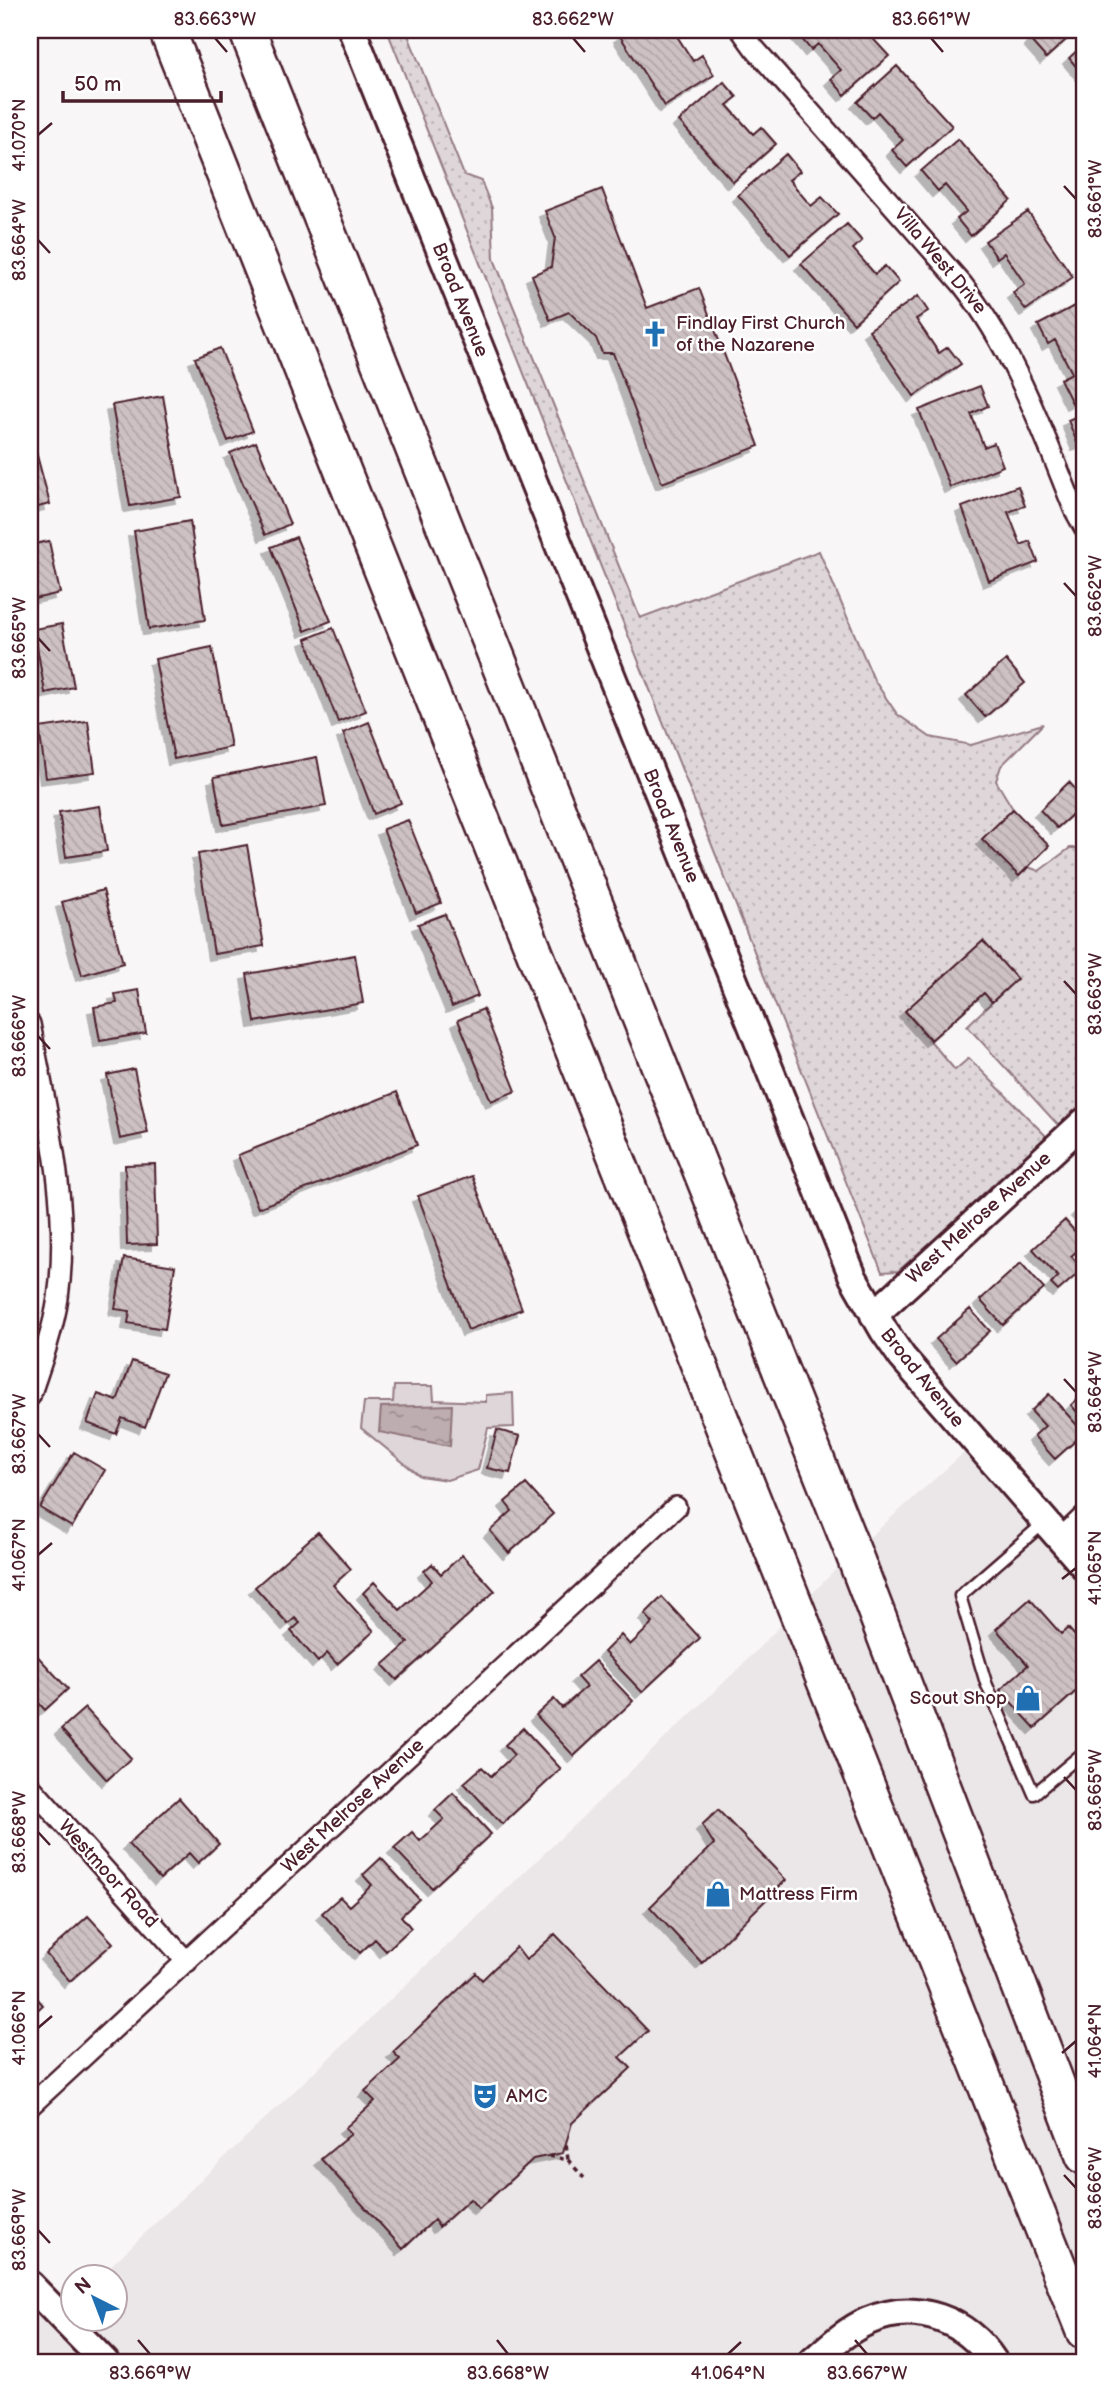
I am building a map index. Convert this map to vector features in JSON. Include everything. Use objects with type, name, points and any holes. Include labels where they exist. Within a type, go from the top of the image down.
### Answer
[{"type":"highway","points":[[167,30],[1084,2332]]},
{"type":"highway","points":[[247,30],[853,1552],[1084,2156]]},
{"type":"main road","name":"Broad Avenue","points":[[352,30],[853,1277],[874,1315],[910,1367],[1084,1566]]},
{"type":"main road","name":"West Melrose Avenue","points":[[874,1315],[1084,1122]]},
{"type":"main road","points":[[30,2285],[105,2362]]},
{"type":"main road","points":[[812,2362],[839,2338],[867,2321],[915,2312],[932,2315],[962,2328],[981,2343],[994,2362]]},
{"type":"street","name":"Villa West Drive","points":[[741,30],[982,309],[1013,363],[1084,527]]},
{"type":"street","points":[[30,1024],[59,1190],[61,1248],[57,1300],[51,1331],[30,1396]]},
{"type":"street","name":"West Melrose Avenue","points":[[30,2106],[676,1507]]},
{"type":"street","points":[[1053,1530],[1084,1516]]},
{"type":"street","name":"Westmoor Road","points":[[30,1786],[187,1962]]},
{"type":"lane","points":[[1053,1530],[960,1596],[986,1683],[1034,1794],[1084,1752]]},
{"type":"path","points":[[566,2143],[568,2161]]},
{"type":"path","points":[[549,2156],[568,2161],[584,2178]]},
{"type":"shaded area","points":[[387,30],[406,30],[464,175],[481,181],[492,208],[494,259],[640,618],[819,551],[874,680],[897,714],[930,737],[971,745],[1043,724],[1001,766],[996,781],[1013,809],[983,839],[1019,876],[1028,867],[1039,871],[1070,848],[1084,848],[1084,1104],[1064,1123],[1057,1124],[967,1026],[992,1002],[983,941],[905,1011],[955,1070],[969,1058],[1045,1135],[1045,1142],[898,1271],[882,1272]]},
{"type":"shaded area","points":[[394,1386],[433,1386],[434,1400],[486,1402],[486,1395],[513,1393],[514,1427],[488,1428],[478,1470],[447,1480],[420,1476],[361,1428],[364,1402],[393,1402]]},
{"type":"shaded area","points":[[975,1443],[1084,1566],[1084,2362],[30,2362],[30,2268],[60,2298],[60,2332],[130,2332],[130,2262],[115,2262],[738,1669],[853,1552]]},
{"type":"water","points":[[452,1405],[450,1446],[379,1432],[381,1407]]},
{"type":"building","points":[[629,30],[673,30],[693,61],[702,55],[714,75],[665,106],[620,36]]},
{"type":"building","points":[[865,30],[889,56],[845,95],[831,79],[841,70],[818,44],[811,50],[796,32]]},
{"type":"building","points":[[1039,30],[1077,30],[1046,58],[1030,40]]},
{"type":"building","points":[[1084,44],[1084,76],[1069,58]]},
{"type":"building","points":[[897,66],[952,126],[907,167],[892,150],[903,140],[878,112],[872,118],[857,102]]},
{"type":"building","points":[[724,82],[737,97],[727,105],[753,134],[761,127],[776,144],[733,182],[679,121]]},
{"type":"building","points":[[958,139],[1011,200],[971,236],[957,219],[967,211],[945,185],[938,191],[921,171]]},
{"type":"building","points":[[786,154],[800,171],[789,180],[811,206],[822,197],[838,214],[790,255],[738,195]]},
{"type":"building","name":"Findlay First Church of the Nazarene","points":[[602,189],[647,308],[699,288],[759,446],[662,483],[613,353],[602,353],[596,338],[569,312],[550,320],[532,275],[551,267],[555,237],[545,211]]},
{"type":"building","points":[[1028,212],[1073,277],[1026,310],[1013,293],[1025,284],[1004,253],[997,258],[985,241]]},
{"type":"building","points":[[847,224],[862,241],[853,249],[875,274],[885,266],[899,282],[854,323],[801,264]]},
{"type":"building","points":[[918,296],[928,311],[916,319],[939,353],[948,347],[961,364],[914,396],[869,330]]},
{"type":"building","points":[[1084,301],[1084,397],[1072,403],[1060,379],[1072,373],[1055,340],[1048,344],[1038,325]]},
{"type":"building","points":[[220,348],[253,431],[228,441],[195,358]]},
{"type":"building","points":[[980,386],[988,406],[971,414],[984,447],[994,443],[1003,466],[950,487],[919,410]]},
{"type":"building","points":[[163,396],[181,497],[130,506],[112,405]]},
{"type":"building","points":[[1084,413],[1084,443],[1078,445],[1068,420]]},
{"type":"building","points":[[256,442],[290,524],[265,535],[230,453]]},
{"type":"building","points":[[35,448],[50,504],[30,509],[30,449]]},
{"type":"building","points":[[1018,486],[1025,506],[1008,512],[1021,545],[1030,541],[1038,562],[989,581],[962,507]]},
{"type":"building","points":[[190,521],[205,620],[149,629],[134,531]]},
{"type":"building","points":[[296,537],[331,621],[305,631],[271,547]]},
{"type":"building","points":[[49,541],[60,593],[30,600],[30,545]]},
{"type":"building","points":[[62,624],[74,687],[45,693],[34,629]]},
{"type":"building","points":[[333,628],[366,711],[338,722],[306,639]]},
{"type":"building","points":[[212,647],[231,747],[174,759],[155,659]]},
{"type":"building","points":[[1006,660],[1025,683],[985,717],[966,695]]},
{"type":"building","points":[[88,721],[95,772],[46,778],[39,728]]},
{"type":"building","points":[[369,722],[401,803],[374,814],[343,733]]},
{"type":"building","points":[[317,757],[326,806],[223,825],[214,777]]},
{"type":"building","points":[[1069,782],[1084,799],[1084,804],[1057,828],[1040,810]]},
{"type":"building","points":[[100,806],[107,851],[66,857],[59,812]]},
{"type":"building","points":[[1013,809],[1049,846],[1019,876],[982,839]]},
{"type":"building","points":[[408,820],[441,903],[416,913],[383,829]]},
{"type":"building","points":[[247,845],[264,946],[214,954],[198,854]]},
{"type":"building","points":[[103,890],[123,963],[82,975],[62,902]]},
{"type":"building","points":[[445,914],[478,996],[452,1007],[418,924]]},
{"type":"building","points":[[983,941],[1017,979],[992,1002],[984,993],[931,1040],[905,1011]]},
{"type":"building","points":[[355,955],[363,1003],[255,1022],[247,974]]},
{"type":"building","points":[[139,990],[146,1033],[100,1041],[94,1007],[117,1003],[115,994]]},
{"type":"building","points":[[483,1009],[516,1091],[491,1101],[458,1020]]},
{"type":"building","points":[[134,1069],[148,1133],[120,1139],[107,1075]]},
{"type":"building","points":[[397,1092],[417,1145],[258,1208],[238,1155]]},
{"type":"building","points":[[155,1164],[157,1244],[127,1245],[125,1165]]},
{"type":"building","points":[[472,1176],[522,1309],[468,1330],[418,1196]]},
{"type":"building","points":[[1084,1204],[1084,1218],[1077,1211]]},
{"type":"building","points":[[1065,1220],[1084,1242],[1071,1256],[1083,1269],[1058,1291],[1051,1284],[1058,1277],[1033,1249]]},
{"type":"building","points":[[124,1258],[175,1266],[165,1329],[128,1323],[130,1311],[115,1309]]},
{"type":"building","points":[[1021,1263],[1044,1289],[1003,1325],[980,1300]]},
{"type":"building","points":[[970,1309],[990,1331],[956,1361],[936,1339]]},
{"type":"building","points":[[132,1361],[165,1373],[145,1427],[122,1418],[116,1434],[87,1423],[98,1394],[117,1401]]},
{"type":"building","points":[[1084,1393],[1084,1420],[1071,1405]]},
{"type":"building","points":[[1049,1394],[1084,1433],[1055,1459],[1034,1436],[1045,1426],[1031,1411]]},
{"type":"building","points":[[497,1430],[520,1436],[510,1473],[487,1468]]},
{"type":"building","points":[[74,1452],[105,1470],[72,1527],[40,1508]]},
{"type":"building","points":[[526,1484],[553,1514],[509,1553],[490,1531],[512,1511],[505,1502]]},
{"type":"building","points":[[318,1532],[351,1569],[333,1585],[374,1631],[337,1664],[327,1653],[318,1662],[291,1631],[300,1623],[295,1618],[288,1624],[255,1587]]},
{"type":"building","points":[[462,1555],[495,1591],[397,1680],[383,1665],[408,1643],[363,1593],[374,1582],[400,1610],[432,1581],[424,1571],[432,1564],[441,1574]]},
{"type":"building","points":[[662,1597],[700,1638],[642,1692],[604,1652],[621,1635],[630,1645],[653,1623],[645,1614]]},
{"type":"building","points":[[1030,1599],[1061,1634],[1068,1628],[1084,1646],[1084,1684],[1035,1728],[1000,1690],[1028,1665],[996,1629]]},
{"type":"building","points":[[30,1648],[68,1689],[45,1710],[30,1693]]},
{"type":"building","points":[[595,1661],[633,1701],[574,1756],[536,1715],[554,1699],[562,1708],[586,1687],[577,1677]]},
{"type":"building","points":[[85,1708],[131,1758],[107,1780],[61,1729]]},
{"type":"building","points":[[523,1728],[561,1769],[502,1824],[464,1783],[482,1767],[491,1776],[514,1755],[505,1745]]},
{"type":"building","points":[[453,1793],[491,1834],[432,1888],[394,1848],[412,1832],[420,1841],[444,1819],[435,1810]]},
{"type":"building","points":[[179,1798],[219,1844],[198,1863],[189,1853],[160,1879],[128,1844]]},
{"type":"building","name":"Mattress Firm","points":[[718,1810],[786,1880],[702,1963],[650,1907],[714,1844],[702,1825]]},
{"type":"building","points":[[381,1858],[419,1899],[401,1916],[411,1928],[386,1951],[375,1939],[360,1953],[322,1913],[340,1897],[349,1906],[372,1885],[363,1875]]},
{"type":"building","points":[[88,1916],[113,1943],[70,1981],[46,1954]]},
{"type":"building","name":"AMC","points":[[555,1934],[648,2031],[620,2057],[631,2068],[572,2123],[563,2153],[533,2159],[479,2209],[470,2199],[439,2227],[434,2220],[403,2249],[321,2159],[351,2134],[345,2128],[375,2101],[365,2091],[400,2059],[393,2052],[476,1973],[482,1980],[516,1947],[526,1960]]},
{"type":"building","points":[[30,1990],[43,2005],[30,2017]]},
{"type":"place","name":"Findlay First Church of the Nazarene","points":[[655,334]]},
{"type":"place","name":"Scout Shop","points":[[1028,1698]]},
{"type":"place","name":"Mattress Firm","points":[[718,1894]]},
{"type":"place","name":"AMC","points":[[485,2096]]}]
